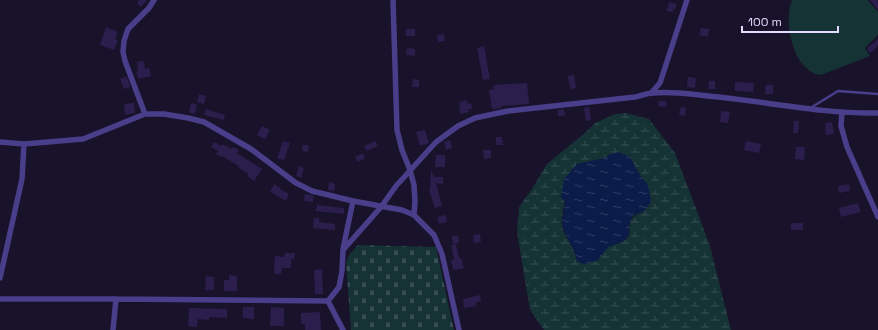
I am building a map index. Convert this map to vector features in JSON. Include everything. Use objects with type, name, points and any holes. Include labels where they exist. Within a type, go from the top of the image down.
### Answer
[{"type":"street","points":[[145,114],[123,52],[124,41],[128,29],[149,8],[154,0]]},
{"type":"street","points":[[393,0],[397,130],[402,150],[410,170],[414,190],[414,215]]},
{"type":"street","points":[[651,93],[660,83],[687,0]]},
{"type":"street","points":[[343,250],[381,207],[396,186],[436,142],[458,126],[475,118],[516,110],[635,98],[651,93],[729,98],[842,112],[878,113]]},
{"type":"street","points":[[842,112],[841,126],[847,147],[878,217]]},
{"type":"street","points":[[0,142],[24,144],[83,139],[145,114],[164,114],[204,122],[252,149],[296,182],[312,191],[381,207],[402,210],[414,215],[434,235],[442,254],[459,330]]},
{"type":"street","points":[[0,278],[22,179],[24,144]]},
{"type":"street","points":[[328,301],[339,287],[342,271],[343,250],[353,201]]},
{"type":"street","points":[[0,299],[328,301]]},
{"type":"street","points":[[113,330],[116,299]]},
{"type":"street","points":[[328,301],[343,330]]},
{"type":"lane","points":[[810,109],[838,91],[878,94]]},
{"type":"green space","points":[[792,0],[868,0],[878,12],[878,35],[865,48],[870,56],[821,75],[811,72],[803,65],[797,56],[793,45],[789,21]]},
{"type":"green space","points":[[626,113],[649,119],[675,153],[710,246],[731,330],[544,330],[530,310],[517,232],[519,207],[547,164],[595,123],[615,114]],"holes":[[[610,154],[630,157],[641,177],[648,185],[644,211],[632,218],[629,226],[629,233],[625,240],[607,247],[598,260],[576,259],[574,250],[564,233],[562,218],[569,186],[577,164],[605,158]]]},
{"type":"green space","points":[[358,245],[436,247],[454,330],[351,330],[346,262],[350,254]]},
{"type":"water","points":[[619,152],[630,157],[641,177],[648,185],[651,202],[644,211],[634,215],[630,220],[628,236],[624,241],[608,247],[598,260],[586,264],[580,263],[576,259],[575,253],[562,226],[565,202],[561,197],[564,179],[577,164],[605,158],[610,154]]},
{"type":"building","points":[[139,0],[147,0],[141,7],[137,3]]},
{"type":"building","points":[[870,0],[877,0],[878,10]]},
{"type":"building","points":[[669,2],[677,4],[675,9],[673,9],[673,12],[667,11]]},
{"type":"building","points":[[106,27],[118,32],[115,39],[118,40],[114,50],[100,45]]},
{"type":"building","points":[[701,28],[709,29],[708,37],[699,35]]},
{"type":"building","points":[[406,29],[415,29],[415,36],[406,36]]},
{"type":"building","points":[[444,34],[445,41],[438,42],[437,35]]},
{"type":"building","points":[[878,39],[878,46],[870,53],[867,48]]},
{"type":"building","points":[[484,46],[490,79],[483,80],[477,48]]},
{"type":"building","points":[[407,48],[415,49],[415,56],[406,55]]},
{"type":"building","points":[[144,61],[145,69],[149,68],[151,76],[138,79],[136,72],[138,71],[137,62]]},
{"type":"building","points":[[574,75],[576,88],[570,89],[568,76]]},
{"type":"building","points":[[127,77],[130,87],[124,89],[120,79]]},
{"type":"building","points":[[688,77],[696,78],[695,88],[687,87]]},
{"type":"building","points":[[413,79],[419,80],[419,87],[412,87]]},
{"type":"building","points":[[709,81],[715,81],[715,89],[708,89]]},
{"type":"building","points":[[735,82],[754,83],[753,92],[735,91]]},
{"type":"building","points":[[527,83],[529,104],[501,106],[501,108],[492,109],[489,90],[494,89],[493,85]]},
{"type":"building","points":[[766,85],[773,85],[773,94],[765,94]]},
{"type":"building","points":[[199,94],[206,96],[204,104],[197,102]]},
{"type":"building","points":[[467,100],[468,104],[471,103],[472,109],[468,109],[469,112],[460,114],[459,102]]},
{"type":"building","points":[[659,101],[666,101],[666,107],[658,106]]},
{"type":"building","points":[[134,103],[135,113],[125,115],[124,104]]},
{"type":"building","points":[[191,103],[197,105],[195,114],[189,112]]},
{"type":"building","points":[[589,107],[591,120],[586,121],[584,108]]},
{"type":"building","points":[[681,107],[686,108],[685,116],[679,115]]},
{"type":"building","points":[[206,109],[225,115],[224,120],[204,115]]},
{"type":"building","points":[[564,109],[565,116],[558,116],[558,110]]},
{"type":"building","points":[[721,111],[730,112],[728,123],[720,122]]},
{"type":"building","points":[[794,121],[799,121],[798,133],[793,133]]},
{"type":"building","points":[[832,122],[834,134],[826,135],[825,123]]},
{"type":"building","points":[[262,126],[270,130],[265,139],[257,135]]},
{"type":"building","points":[[425,130],[429,143],[420,146],[416,132]]},
{"type":"building","points":[[496,137],[502,137],[503,145],[496,145]]},
{"type":"building","points":[[450,140],[452,148],[446,150],[444,142]]},
{"type":"building","points":[[283,141],[290,143],[284,160],[277,158]]},
{"type":"building","points":[[375,141],[378,146],[367,151],[364,146]]},
{"type":"building","points":[[746,141],[761,144],[759,153],[744,150]]},
{"type":"building","points":[[214,142],[221,146],[222,144],[232,149],[233,147],[239,150],[237,153],[262,169],[254,181],[247,176],[249,174],[238,168],[239,166],[216,154],[218,151],[211,147]]},
{"type":"building","points":[[303,145],[309,145],[308,152],[302,151]]},
{"type":"building","points":[[796,147],[805,147],[804,160],[795,159]]},
{"type":"building","points":[[483,150],[491,150],[491,158],[484,159]]},
{"type":"building","points":[[363,153],[365,158],[358,162],[355,157]]},
{"type":"building","points":[[436,155],[445,155],[445,167],[435,167]]},
{"type":"building","points":[[299,166],[304,168],[301,178],[296,176]]},
{"type":"building","points":[[431,170],[434,177],[443,177],[443,184],[436,183],[442,206],[435,208],[429,190]]},
{"type":"building","points":[[329,182],[335,184],[334,191],[328,190]]},
{"type":"building","points":[[274,184],[289,194],[286,201],[270,192]]},
{"type":"building","points":[[849,184],[850,191],[839,193],[838,186]]},
{"type":"building","points":[[305,194],[314,196],[313,202],[304,201]]},
{"type":"building","points":[[858,203],[861,212],[841,217],[839,208]]},
{"type":"building","points":[[317,205],[344,208],[344,214],[316,211]]},
{"type":"building","points":[[446,215],[447,222],[439,224],[437,217]]},
{"type":"building","points":[[314,218],[319,218],[319,222],[335,224],[335,230],[313,228]]},
{"type":"building","points":[[791,223],[803,223],[803,230],[791,230]]},
{"type":"building","points":[[480,234],[481,242],[474,243],[473,235]]},
{"type":"building","points":[[452,236],[458,236],[459,243],[453,244]]},
{"type":"building","points":[[456,244],[459,258],[461,258],[464,268],[453,270],[451,260],[454,259],[451,245]]},
{"type":"building","points":[[285,253],[295,253],[294,259],[291,259],[291,268],[282,268],[281,274],[274,274],[275,256],[284,257]]},
{"type":"building","points":[[322,269],[323,294],[315,294],[314,270]]},
{"type":"building","points":[[229,275],[237,276],[237,291],[224,291],[224,280],[229,280]]},
{"type":"building","points":[[206,276],[214,277],[214,290],[205,290]]},
{"type":"building","points":[[480,295],[481,301],[476,302],[476,306],[464,308],[463,299]]},
{"type":"building","points":[[243,307],[254,307],[254,319],[243,318]]},
{"type":"building","points":[[271,307],[284,308],[284,326],[270,326]]},
{"type":"building","points":[[189,308],[227,309],[227,318],[209,317],[209,320],[198,319],[197,327],[188,326]]},
{"type":"building","points":[[320,312],[321,330],[305,330],[305,324],[301,324],[301,313]]}]
